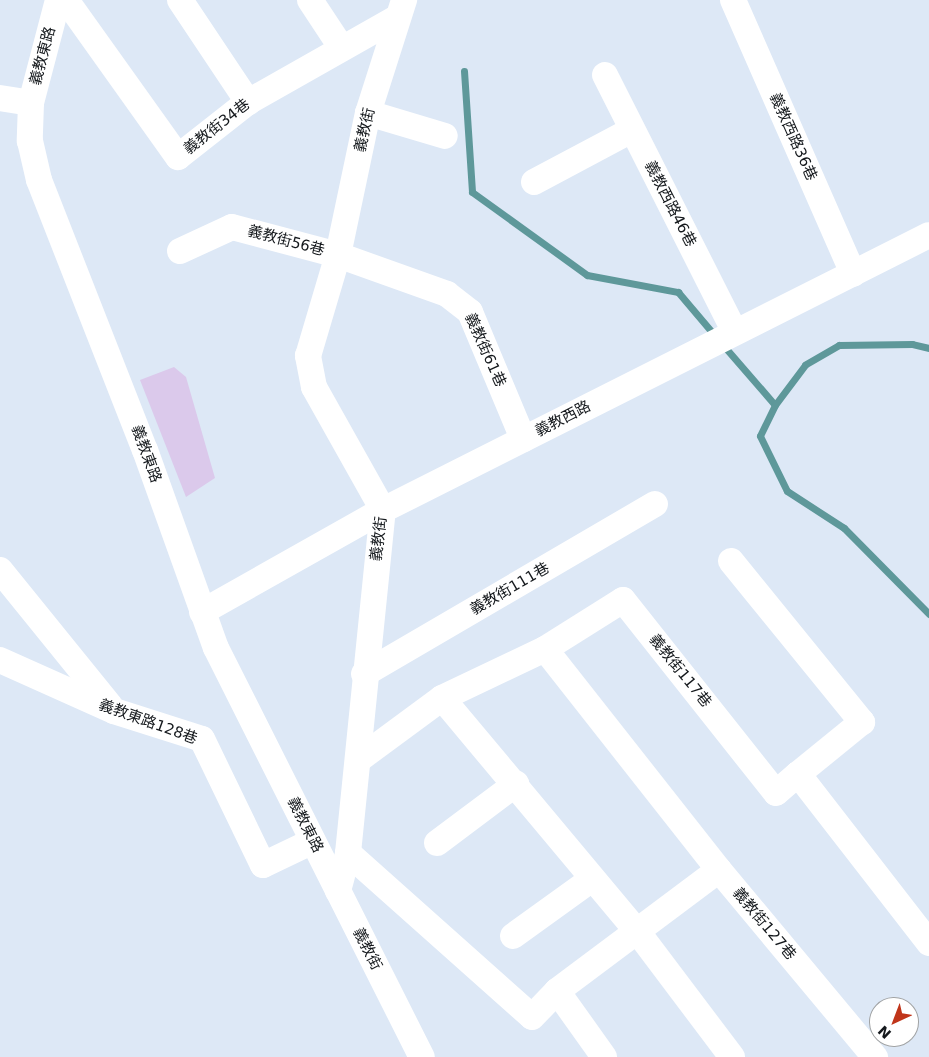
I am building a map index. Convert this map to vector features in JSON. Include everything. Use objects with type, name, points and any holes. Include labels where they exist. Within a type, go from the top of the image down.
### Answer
[{"type":"street","name":"義教東路","points":[[58,0],[31,103],[30,141],[40,180],[146,450],[216,648],[338,891]]},
{"type":"street","name":"義教街34巷","points":[[66,0],[178,157],[248,102],[341,47],[401,8]]},
{"type":"street","points":[[180,0],[248,102]]},
{"type":"street","points":[[310,0],[341,47]]},
{"type":"street","name":"義教西路36巷","points":[[733,0],[853,274]]},
{"type":"street","name":"義教街","points":[[401,8],[368,113],[338,255],[308,356],[314,387],[383,510],[364,674],[358,760],[348,853],[338,891],[422,1057]]},
{"type":"street","name":"義教西路46巷","points":[[604,75],[735,332]]},
{"type":"street","points":[[0,99],[31,103]]},
{"type":"street","points":[[368,113],[445,136]]},
{"type":"street","points":[[534,182],[632,130]]},
{"type":"street","name":"義教街56巷","points":[[180,251],[232,227],[338,255]]},
{"type":"street","name":"義教西路","points":[[202,612],[383,510],[929,236]]},
{"type":"street","name":"義教街61巷","points":[[338,255],[447,294],[470,312],[523,439]]},
{"type":"street","name":"義教街111巷","points":[[364,674],[655,504]]},
{"type":"street","name":"義教街117巷","points":[[358,760],[442,698],[545,649],[623,600],[776,792],[862,722],[731,561]]},
{"type":"street","points":[[0,570],[114,711]]},
{"type":"street","points":[[348,853],[532,1017],[556,991],[719,870],[545,649]]},
{"type":"street","name":"義教東路128巷","points":[[0,660],[114,711],[202,739],[263,865],[313,841]]},
{"type":"street","points":[[442,698],[516,784],[592,879],[637,931],[732,1057]]},
{"type":"street","points":[[798,774],[929,943]]},
{"type":"street","points":[[437,843],[516,784]]},
{"type":"street","name":"義教街127巷","points":[[719,870],[875,1057]]},
{"type":"street","points":[[512,936],[592,879]]},
{"type":"street","points":[[556,991],[604,1057]]},
{"type":"shaded area","points":[[174,367],[186,377],[215,478],[186,497],[140,380]]},
{"type":"waterway","points":[[464,71],[472,192],[587,275],[678,292],[716,337]]},
{"type":"waterway","points":[[929,348],[912,344],[839,345],[805,365],[775,405],[760,436],[787,491],[844,528],[929,614]]},
{"type":"waterway","points":[[723,345],[775,405]]}]
